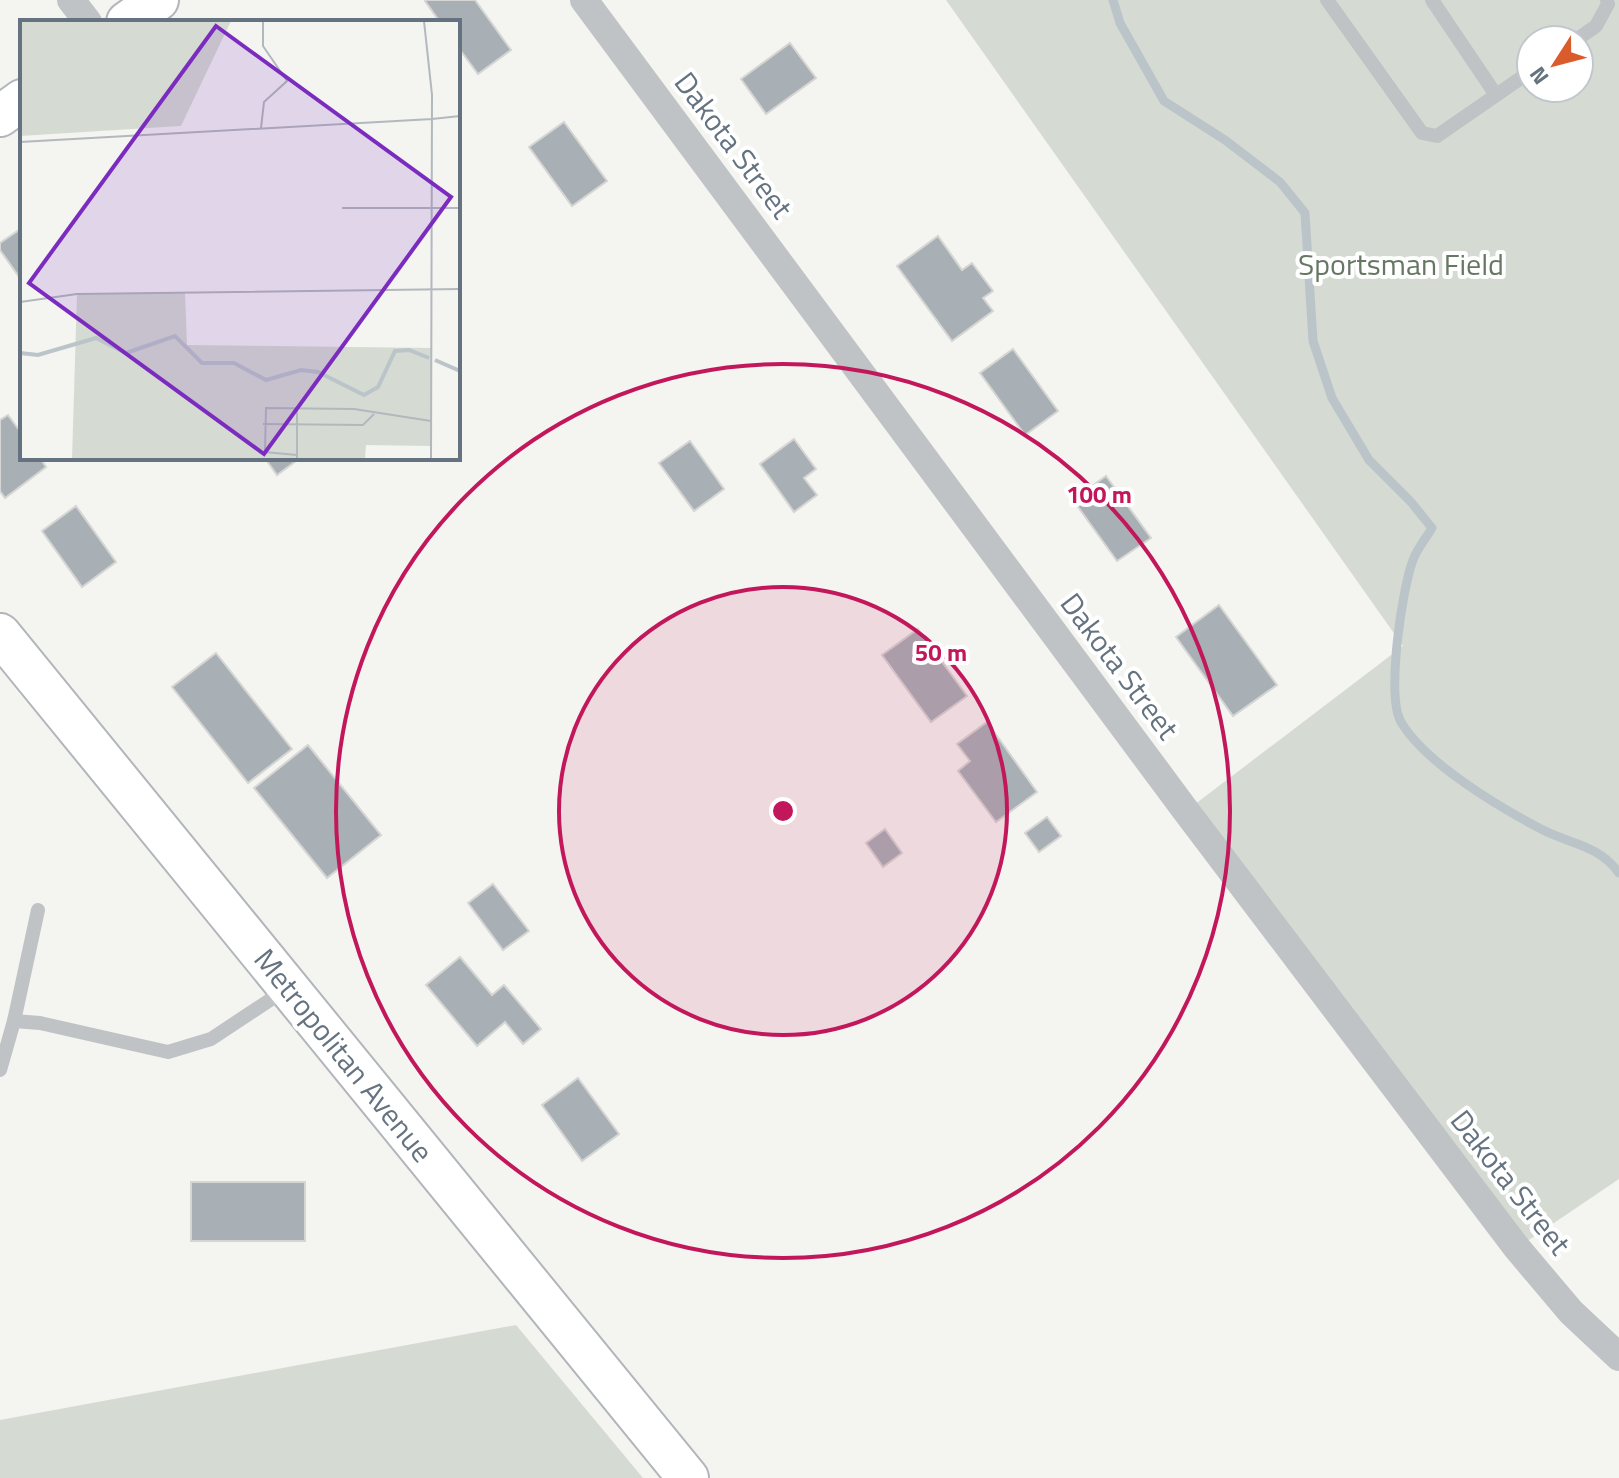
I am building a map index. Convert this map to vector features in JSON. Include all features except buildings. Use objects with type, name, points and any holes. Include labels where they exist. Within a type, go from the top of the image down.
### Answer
[{"type":"street","points":[[71,0],[86,20]]},
{"type":"street","points":[[130,20],[158,0]]},
{"type":"street","name":"Dakota Street","points":[[584,0],[1186,811],[1517,1248],[1571,1312],[1619,1357]]},
{"type":"street","points":[[0,116],[20,101]]},
{"type":"street","name":"Metropolitan Avenue","points":[[0,634],[688,1478]]},
{"type":"lane","points":[[1432,0],[1496,95]]},
{"type":"lane","points":[[1595,27],[1608,4],[1607,0]]},
{"type":"lane","points":[[1329,1],[1422,133],[1437,136],[1515,82]]},
{"type":"lane","points":[[0,1070],[38,910]]},
{"type":"lane","points":[[14,1021],[40,1023],[168,1052],[211,1039],[289,987]]},
{"type":"green space","name":"Sportsman Field","points":[[946,0],[1619,0],[1619,1179],[1517,1248],[1186,811],[1403,646]]},
{"type":"green space","points":[[516,1325],[643,1478],[0,1478],[0,1420]]},
{"type":"waterway","points":[[1113,0],[1120,23],[1164,101],[1225,140],[1280,182],[1305,213],[1313,341],[1332,398],[1369,460],[1432,528],[1413,560],[1400,617],[1395,690],[1401,722],[1427,753],[1464,783],[1541,829],[1592,850],[1611,863],[1619,873]]}]
